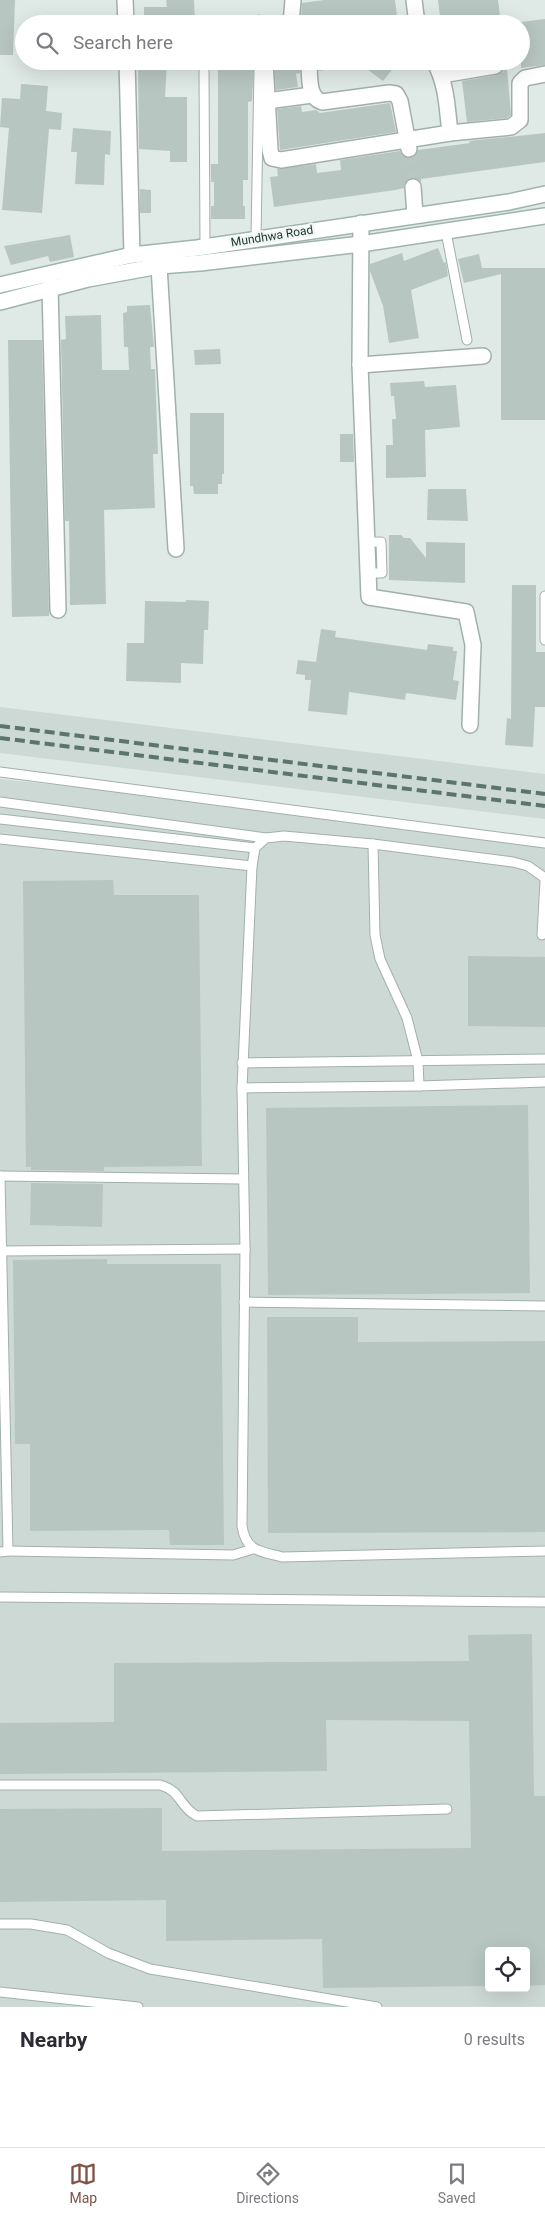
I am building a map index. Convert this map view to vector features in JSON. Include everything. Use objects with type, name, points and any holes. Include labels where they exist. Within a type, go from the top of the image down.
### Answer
[{"type":"street","points":[[125,0],[126,15]]},
{"type":"street","points":[[292,15],[293,0]]},
{"type":"street","points":[[414,0],[416,15]]},
{"type":"street","points":[[127,70],[132,255]]},
{"type":"street","points":[[265,70],[272,158],[281,160],[408,144],[450,133],[511,127],[520,120],[520,83],[525,78],[545,74]]},
{"type":"street","points":[[310,70],[312,95],[316,100],[322,102],[388,93],[396,94],[400,101],[408,144]]},
{"type":"street","points":[[439,70],[442,75],[448,109],[450,133]]},
{"type":"street","points":[[442,75],[476,70]]},
{"type":"street","points":[[267,101],[312,95]]},
{"type":"street","points":[[413,187],[415,215]]},
{"type":"street","name":"Mundhwa Road","points":[[0,284],[132,255],[206,247],[256,238],[509,202],[545,194]]},
{"type":"street","name":"Mundhwa Road","points":[[0,302],[50,287],[159,266],[361,244],[545,216]]},
{"type":"street","points":[[361,223],[360,365],[369,597],[466,612],[473,645],[470,725]]},
{"type":"street","points":[[159,266],[176,549]]},
{"type":"street","points":[[50,287],[58,610]]},
{"type":"street","points":[[360,365],[483,356]]},
{"type":"lane","points":[[256,238],[259,70]]},
{"type":"lane","points":[[204,72],[206,247]]},
{"type":"lane","points":[[446,232],[467,340]]},
{"type":"lane","points":[[545,596],[545,640]]},
{"type":"lane","points":[[0,772],[545,843]]},
{"type":"lane","points":[[0,802],[266,838],[284,836],[373,844],[513,862],[528,866],[545,879],[542,935]]},
{"type":"lane","points":[[0,819],[255,848]]},
{"type":"lane","points":[[266,838],[255,848],[252,866],[242,1063],[242,1179],[245,1249],[242,1526],[244,1540],[253,1549],[282,1557],[545,1551]]},
{"type":"lane","points":[[0,839],[252,866]]},
{"type":"lane","points":[[373,844],[375,935],[380,959],[407,1018],[418,1061],[419,1086]]},
{"type":"lane","points":[[242,1063],[545,1059]]},
{"type":"lane","points":[[242,1088],[419,1086],[545,1082]]},
{"type":"lane","points":[[242,1179],[0,1176],[4,1552],[233,1555],[253,1549]]},
{"type":"lane","points":[[1,1251],[245,1249]]},
{"type":"lane","points":[[244,1302],[545,1306]]},
{"type":"lane","points":[[0,1597],[545,1602]]},
{"type":"lane","points":[[0,1785],[160,1785],[171,1788],[181,1799],[187,1811],[197,1816],[447,1809]]},
{"type":"lane","points":[[0,1924],[31,1924],[67,1930],[108,1953],[150,1969],[377,2007]]},
{"type":"lane","points":[[0,1992],[138,2007]]},
{"type":"shaded area","points":[[0,707],[545,774],[545,819],[0,753]]},
{"type":"shaded area","points":[[0,779],[545,837],[545,2007],[0,2007]]},
{"type":"building","points":[[0,0],[15,0],[13,55],[0,55]]},
{"type":"building","points":[[166,0],[194,0],[195,15],[144,15],[144,7],[167,7]]},
{"type":"building","points":[[324,0],[395,0],[397,15],[301,15],[302,3]]},
{"type":"building","points":[[438,0],[498,0],[500,15],[440,15]]},
{"type":"building","points":[[545,19],[545,65],[530,67],[530,21]]},
{"type":"building","points":[[138,70],[166,70],[165,97],[187,97],[187,162],[170,162],[170,151],[139,149]]},
{"type":"building","points":[[218,70],[254,70],[252,101],[248,102],[248,180],[243,180],[245,219],[211,219],[211,206],[214,206],[214,182],[211,182],[211,164],[218,164]]},
{"type":"building","points":[[275,70],[300,70],[300,73],[296,74],[298,87],[276,90]]},
{"type":"building","points":[[368,70],[392,70],[383,81]]},
{"type":"building","points":[[507,70],[511,115],[507,118],[467,122],[462,81],[497,75]]},
{"type":"building","points":[[21,84],[48,86],[46,111],[62,113],[61,130],[49,129],[42,213],[2,210],[9,128],[0,127],[2,98],[20,99]]},
{"type":"building","points":[[390,103],[396,132],[280,150],[277,109],[301,106],[302,112],[316,110],[320,113]]},
{"type":"building","points":[[73,128],[111,131],[110,155],[105,154],[104,185],[75,184],[77,152],[71,152]]},
{"type":"building","points":[[545,133],[545,162],[421,179],[421,183],[418,179],[412,178],[405,182],[404,188],[395,190],[274,207],[270,177],[278,176],[277,169],[316,164],[317,173],[341,170],[340,160],[400,151],[402,155],[410,158],[415,156],[418,150],[470,143],[469,141]]},
{"type":"building","points":[[140,189],[151,190],[151,213],[140,213]]},
{"type":"building","points":[[70,235],[74,257],[50,262],[48,256],[11,265],[4,246]]},
{"type":"building","points":[[438,248],[444,263],[446,262],[448,276],[411,290],[419,338],[389,343],[383,306],[370,271],[370,264],[402,253],[404,261]]},
{"type":"building","points":[[479,254],[482,268],[545,268],[545,420],[501,420],[501,274],[464,283],[458,259]]},
{"type":"building","points":[[150,305],[154,347],[150,347],[151,369],[155,369],[158,454],[153,454],[155,508],[104,510],[106,604],[70,605],[69,521],[65,521],[61,340],[66,339],[65,316],[101,315],[102,370],[129,370],[128,347],[124,347],[123,313],[127,312],[127,306]]},
{"type":"building","points":[[8,340],[42,340],[49,616],[12,617]]},
{"type":"building","points":[[220,349],[221,364],[195,365],[194,350]]},
{"type":"building","points":[[424,381],[425,387],[456,385],[460,427],[425,430],[426,477],[386,478],[386,445],[393,445],[392,419],[396,419],[394,396],[391,396],[390,383]]},
{"type":"building","points":[[190,413],[224,413],[224,474],[222,474],[222,484],[218,484],[218,494],[194,494],[193,486],[190,486]]},
{"type":"building","points":[[340,434],[353,434],[354,462],[340,462]]},
{"type":"building","points":[[428,489],[466,489],[468,521],[427,520]]},
{"type":"building","points":[[389,535],[401,535],[404,538],[410,538],[426,558],[426,542],[465,543],[465,583],[389,580]]},
{"type":"building","points":[[512,585],[536,585],[536,652],[545,652],[545,707],[535,707],[533,747],[505,745],[507,718],[511,719]]},
{"type":"building","points":[[186,600],[209,601],[208,630],[204,630],[203,664],[181,663],[181,683],[126,681],[127,643],[144,643],[145,601],[186,602]]},
{"type":"building","points":[[321,629],[336,631],[335,637],[427,650],[428,644],[453,647],[453,651],[457,651],[453,680],[459,681],[456,700],[406,693],[405,700],[349,692],[347,715],[308,711],[311,680],[305,680],[305,675],[296,674],[298,660],[316,662]]},
{"type":"building","points":[[113,880],[114,895],[199,895],[202,1166],[104,1167],[104,1171],[31,1170],[31,1167],[26,1167],[23,881]]},
{"type":"building","points":[[468,956],[545,957],[545,1027],[468,1026]]},
{"type":"building","points":[[528,1105],[530,1293],[268,1295],[266,1108]]},
{"type":"building","points":[[31,1183],[103,1184],[102,1227],[30,1225]]},
{"type":"building","points":[[107,1259],[107,1264],[221,1264],[224,1545],[170,1545],[169,1530],[30,1531],[30,1444],[15,1444],[13,1260]]},
{"type":"building","points":[[267,1317],[358,1317],[358,1342],[545,1341],[545,1532],[268,1533]]},
{"type":"building","points":[[532,1634],[534,1796],[545,1796],[545,1985],[530,1986],[530,1947],[485,1947],[485,1986],[323,1988],[322,1939],[166,1941],[166,1900],[0,1902],[0,1809],[162,1808],[162,1851],[471,1848],[469,1721],[326,1720],[327,1771],[0,1774],[0,1723],[114,1722],[114,1663],[469,1661],[468,1635]]},
{"type":"tunnel","points":[[409,149],[413,187]]},
{"type":"railway","points":[[0,726],[545,794]]},
{"type":"railway","points":[[0,738],[545,806]]}]
